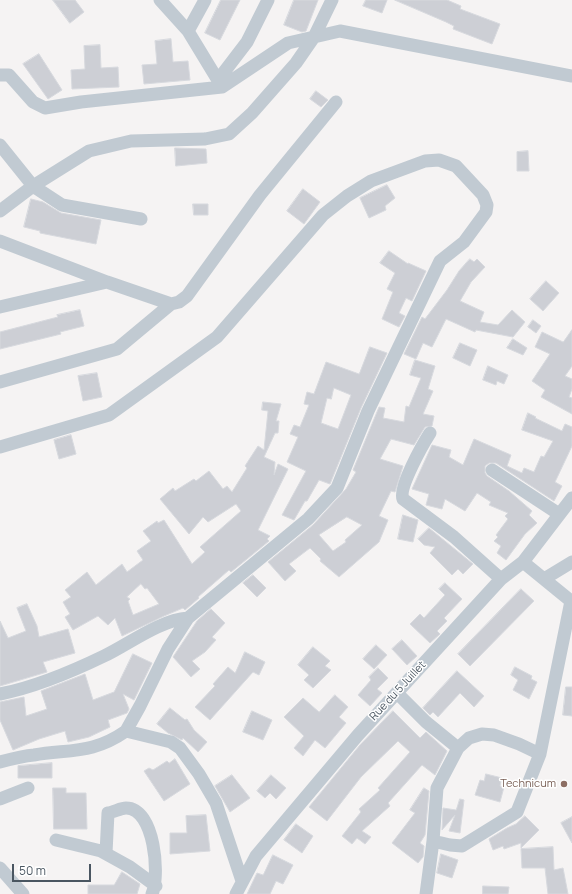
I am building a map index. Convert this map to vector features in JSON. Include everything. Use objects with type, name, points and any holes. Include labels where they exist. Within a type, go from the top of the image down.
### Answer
[{"type":"street","points":[[160,0],[188,31],[220,84]]},
{"type":"street","points":[[188,31],[205,0]]},
{"type":"street","points":[[220,84],[247,42],[268,0]]},
{"type":"street","points":[[0,211],[33,186],[89,151],[131,141],[205,139],[230,134],[252,113],[296,63],[314,37],[332,0]]},
{"type":"street","points":[[0,75],[10,75],[32,102],[45,108],[220,84],[288,43],[340,31],[572,76]]},
{"type":"street","points":[[0,382],[117,349],[171,304],[179,302],[187,296],[260,195],[336,102]]},
{"type":"street","points":[[0,145],[33,186],[62,204],[141,219]]},
{"type":"street","points":[[0,447],[109,415],[116,410],[217,337],[323,215],[347,196],[371,181],[425,161],[439,160],[456,166],[483,195],[487,204],[486,212],[464,242],[440,261],[368,411],[337,488],[308,519],[188,618],[168,649],[126,731],[102,746],[74,751],[34,755],[0,762]]},
{"type":"street","points":[[0,241],[107,282],[171,304]]},
{"type":"street","points":[[0,307],[107,282]]},
{"type":"street","points":[[430,432],[410,472],[402,493],[403,500],[454,537],[501,579]]},
{"type":"street","points":[[492,470],[559,514]]},
{"type":"street","name":"Rue du 5 Juillet","points":[[236,894],[256,856],[358,735],[501,579],[523,562],[572,498]]},
{"type":"street","points":[[433,841],[462,846],[517,812],[540,754],[572,602],[523,562]]},
{"type":"street","points":[[544,580],[572,562]]},
{"type":"street","points":[[0,694],[25,689],[103,656],[166,623],[178,619],[188,618]]},
{"type":"street","points":[[397,693],[426,722],[458,748]]},
{"type":"street","points":[[126,731],[171,742],[180,748],[199,774],[216,803],[242,881]]},
{"type":"street","points":[[426,894],[433,841],[437,788],[458,748],[469,738],[482,734],[494,735],[540,754]]},
{"type":"street","points":[[0,799],[28,788]]},
{"type":"street","points":[[106,853],[108,813],[127,808],[140,814],[147,823],[152,837],[154,890]]},
{"type":"street","points":[[56,840],[106,853],[130,867],[154,890]]},
{"type":"street","points":[[0,868],[23,894]]},
{"type":"building","points":[[53,0],[75,0],[84,12],[70,23]]},
{"type":"building","points":[[221,0],[240,0],[220,40],[205,33]]},
{"type":"building","points":[[294,0],[318,0],[306,31],[302,32],[284,25]]},
{"type":"building","points":[[366,0],[387,0],[382,13],[363,6]]},
{"type":"building","points":[[395,0],[447,0],[461,6],[460,9],[500,24],[492,44],[453,29],[454,26],[446,22]]},
{"type":"building","points":[[171,39],[173,62],[188,61],[190,80],[144,84],[142,65],[157,64],[155,41]]},
{"type":"building","points":[[100,45],[101,68],[118,67],[119,87],[72,89],[71,70],[85,69],[84,46]]},
{"type":"building","points":[[39,54],[62,90],[48,99],[23,64]]},
{"type":"building","points":[[316,91],[328,100],[321,107],[310,99]]},
{"type":"building","points":[[175,148],[206,149],[207,163],[176,166]]},
{"type":"building","points":[[528,151],[529,171],[517,171],[517,152]]},
{"type":"building","points":[[387,185],[395,198],[385,206],[386,210],[369,218],[360,198]]},
{"type":"building","points":[[303,189],[320,202],[304,224],[287,211]]},
{"type":"building","points":[[31,199],[43,202],[61,213],[101,220],[96,244],[40,233],[40,231],[24,227]]},
{"type":"building","points":[[193,204],[208,204],[208,215],[194,215]]},
{"type":"building","points":[[389,251],[408,264],[426,271],[412,301],[406,298],[399,313],[405,316],[399,327],[382,319],[393,292],[387,289],[395,273],[380,263]]},
{"type":"building","points":[[470,259],[474,262],[477,259],[485,267],[471,282],[460,301],[484,312],[480,322],[498,325],[512,310],[525,322],[513,337],[476,330],[475,332],[446,319],[432,347],[423,343],[416,359],[404,354],[422,317],[425,319],[459,271]]},
{"type":"building","points":[[546,281],[559,293],[543,311],[530,299]]},
{"type":"building","points":[[80,310],[84,326],[60,332],[61,334],[0,349],[0,332],[58,317],[57,315]]},
{"type":"building","points":[[533,320],[541,326],[536,333],[528,327]]},
{"type":"building","points":[[572,330],[572,366],[565,376],[572,379],[572,389],[569,397],[572,398],[572,414],[541,397],[545,390],[532,381],[550,354],[535,347],[542,332],[563,342]]},
{"type":"building","points":[[513,339],[527,348],[523,355],[507,348]]},
{"type":"building","points":[[460,343],[477,350],[470,366],[453,358]]},
{"type":"building","points":[[370,347],[387,353],[361,408],[330,484],[319,480],[294,520],[282,515],[306,471],[287,462],[298,437],[290,434],[294,425],[300,427],[309,405],[304,404],[307,392],[314,394],[326,362],[359,374]],"holes":[[[334,388],[351,395],[338,429],[321,423],[327,398],[331,399]]]},
{"type":"building","points":[[415,360],[435,366],[428,389],[433,391],[423,414],[434,416],[432,426],[425,427],[414,445],[391,439],[380,459],[403,466],[395,492],[391,491],[379,516],[388,520],[379,542],[339,577],[320,561],[321,559],[310,548],[289,564],[296,571],[285,581],[268,562],[313,525],[346,489],[356,472],[353,470],[379,407],[385,408],[383,418],[404,422],[406,406],[409,407],[421,378],[410,375]],"holes":[[[347,517],[362,525],[345,540],[346,542],[333,551],[319,535]]]},
{"type":"building","points":[[488,366],[508,375],[504,384],[497,381],[496,385],[483,380]]},
{"type":"building","points":[[97,373],[102,397],[83,401],[78,376]]},
{"type":"building","points":[[263,402],[281,404],[276,421],[279,421],[278,433],[275,433],[264,457],[275,462],[274,475],[278,464],[288,469],[258,530],[270,536],[267,539],[269,541],[231,572],[229,570],[185,610],[183,608],[122,636],[115,618],[108,625],[98,616],[73,630],[65,617],[70,614],[63,602],[71,597],[65,590],[87,572],[96,585],[122,564],[127,572],[143,560],[137,551],[151,541],[143,531],[157,521],[158,523],[164,520],[192,564],[205,552],[200,547],[241,511],[236,504],[208,522],[203,517],[189,534],[160,499],[173,488],[175,491],[194,479],[196,481],[209,471],[223,489],[227,486],[232,492],[247,468],[245,466],[258,446],[264,450],[268,411],[262,410]],"holes":[[[141,584],[145,589],[147,588],[159,604],[133,615],[128,601],[130,599],[127,597]]]},
{"type":"building","points":[[528,413],[562,431],[565,424],[572,427],[572,446],[555,482],[562,486],[554,501],[496,463],[489,463],[485,466],[485,473],[487,476],[509,491],[532,511],[529,515],[537,523],[525,534],[506,560],[497,553],[501,546],[494,541],[498,537],[496,535],[508,519],[505,516],[508,513],[489,505],[491,502],[477,493],[465,511],[445,499],[442,509],[426,505],[429,494],[412,489],[432,445],[451,450],[449,457],[463,465],[474,439],[511,455],[507,466],[522,473],[524,468],[534,472],[541,456],[544,457],[553,441],[522,430]]},
{"type":"building","points":[[71,435],[76,454],[59,459],[54,440]]},
{"type":"building","points":[[403,515],[418,520],[413,542],[398,539]]},
{"type":"building","points":[[429,528],[473,564],[463,574],[458,569],[452,575],[430,553],[435,547],[424,545],[418,539]]},
{"type":"building","points":[[253,575],[266,588],[257,597],[243,583]]},
{"type":"building","points":[[445,583],[462,599],[444,618],[447,621],[437,631],[440,634],[430,643],[410,624],[420,614],[424,618],[445,595],[439,589]]},
{"type":"building","points":[[521,589],[534,601],[470,666],[458,654]]},
{"type":"building","points":[[27,604],[37,626],[39,637],[68,629],[75,653],[43,662],[47,672],[0,686],[0,621],[8,638],[26,631],[17,608]]},
{"type":"building","points":[[211,609],[225,623],[212,637],[216,640],[205,652],[192,661],[200,669],[191,677],[173,657],[197,621]]},
{"type":"building","points":[[402,640],[417,656],[407,665],[392,649]]},
{"type":"building","points":[[376,645],[387,655],[374,669],[363,659]]},
{"type":"building","points":[[313,647],[330,661],[325,666],[331,670],[313,688],[304,680],[309,675],[298,665]]},
{"type":"building","points":[[245,652],[265,662],[259,675],[253,672],[210,720],[195,707],[215,686],[213,684],[228,667],[235,673]]},
{"type":"building","points":[[133,654],[152,663],[134,700],[123,694],[129,709],[127,713],[108,720],[110,727],[89,737],[68,742],[65,731],[39,739],[13,750],[0,720],[0,702],[24,697],[26,716],[47,709],[41,691],[85,674],[93,700],[114,692]]},
{"type":"building","points":[[515,667],[532,676],[531,679],[537,682],[529,699],[513,690],[518,680],[511,675]]},
{"type":"building","points":[[378,668],[388,678],[377,689],[382,693],[370,706],[358,695],[371,680],[369,677]]},
{"type":"building","points":[[457,671],[484,696],[474,707],[460,693],[438,717],[433,712],[430,715],[423,708]]},
{"type":"building","points":[[566,687],[572,687],[572,716],[563,715]]},
{"type":"building","points":[[335,695],[348,707],[339,717],[346,723],[325,748],[315,740],[303,756],[294,748],[304,736],[284,717],[303,698],[319,712]]},
{"type":"building","points":[[170,708],[185,720],[187,719],[194,730],[207,742],[198,752],[183,738],[182,740],[168,733],[157,724]]},
{"type":"building","points":[[252,711],[272,720],[263,740],[243,732]]},
{"type":"building","points":[[393,711],[420,738],[426,732],[447,751],[435,775],[422,765],[388,803],[390,806],[362,831],[371,837],[365,844],[357,838],[352,844],[342,836],[361,812],[359,809],[380,790],[378,788],[410,752],[398,741],[361,777],[327,821],[309,807],[360,745]]},
{"type":"building","points":[[175,759],[190,784],[164,801],[144,771],[149,768],[153,770],[167,761],[169,763]]},
{"type":"building","points":[[52,763],[52,778],[18,778],[18,766]]},
{"type":"building","points":[[486,774],[502,778],[500,786],[504,787],[500,802],[475,795],[480,780],[484,781]]},
{"type":"building","points":[[232,775],[250,798],[230,812],[215,786]]},
{"type":"building","points":[[271,775],[286,788],[276,799],[270,793],[265,798],[257,791]]},
{"type":"building","points":[[53,788],[66,788],[66,793],[86,793],[87,829],[54,829]]},
{"type":"building","points":[[424,788],[429,791],[425,835],[420,843],[424,846],[423,857],[418,863],[392,843],[415,813],[410,810]]},
{"type":"building","points":[[460,799],[464,800],[460,833],[449,831],[455,815],[442,830],[443,808],[456,810]]},
{"type":"building","points":[[206,815],[210,851],[170,854],[170,833],[187,833],[186,816]]},
{"type":"building","points":[[525,816],[539,830],[521,848],[521,843],[504,849],[503,846],[493,850],[489,839],[516,824]]},
{"type":"building","points":[[572,817],[572,843],[561,823]]},
{"type":"building","points":[[296,824],[313,836],[302,853],[284,840]]},
{"type":"building","points":[[553,847],[554,870],[563,868],[568,894],[548,894],[545,868],[522,868],[521,849]]},
{"type":"building","points":[[441,854],[458,860],[452,878],[437,873]]},
{"type":"building","points":[[273,855],[293,865],[283,884],[276,881],[270,894],[247,894],[257,873],[263,875]]},
{"type":"building","points":[[122,872],[140,884],[137,894],[88,894],[88,885],[114,885]]},
{"type":"building","points":[[483,886],[509,887],[508,894],[483,894]]},
{"type":"place","name":"Technicum","points":[[564,784]]}]
